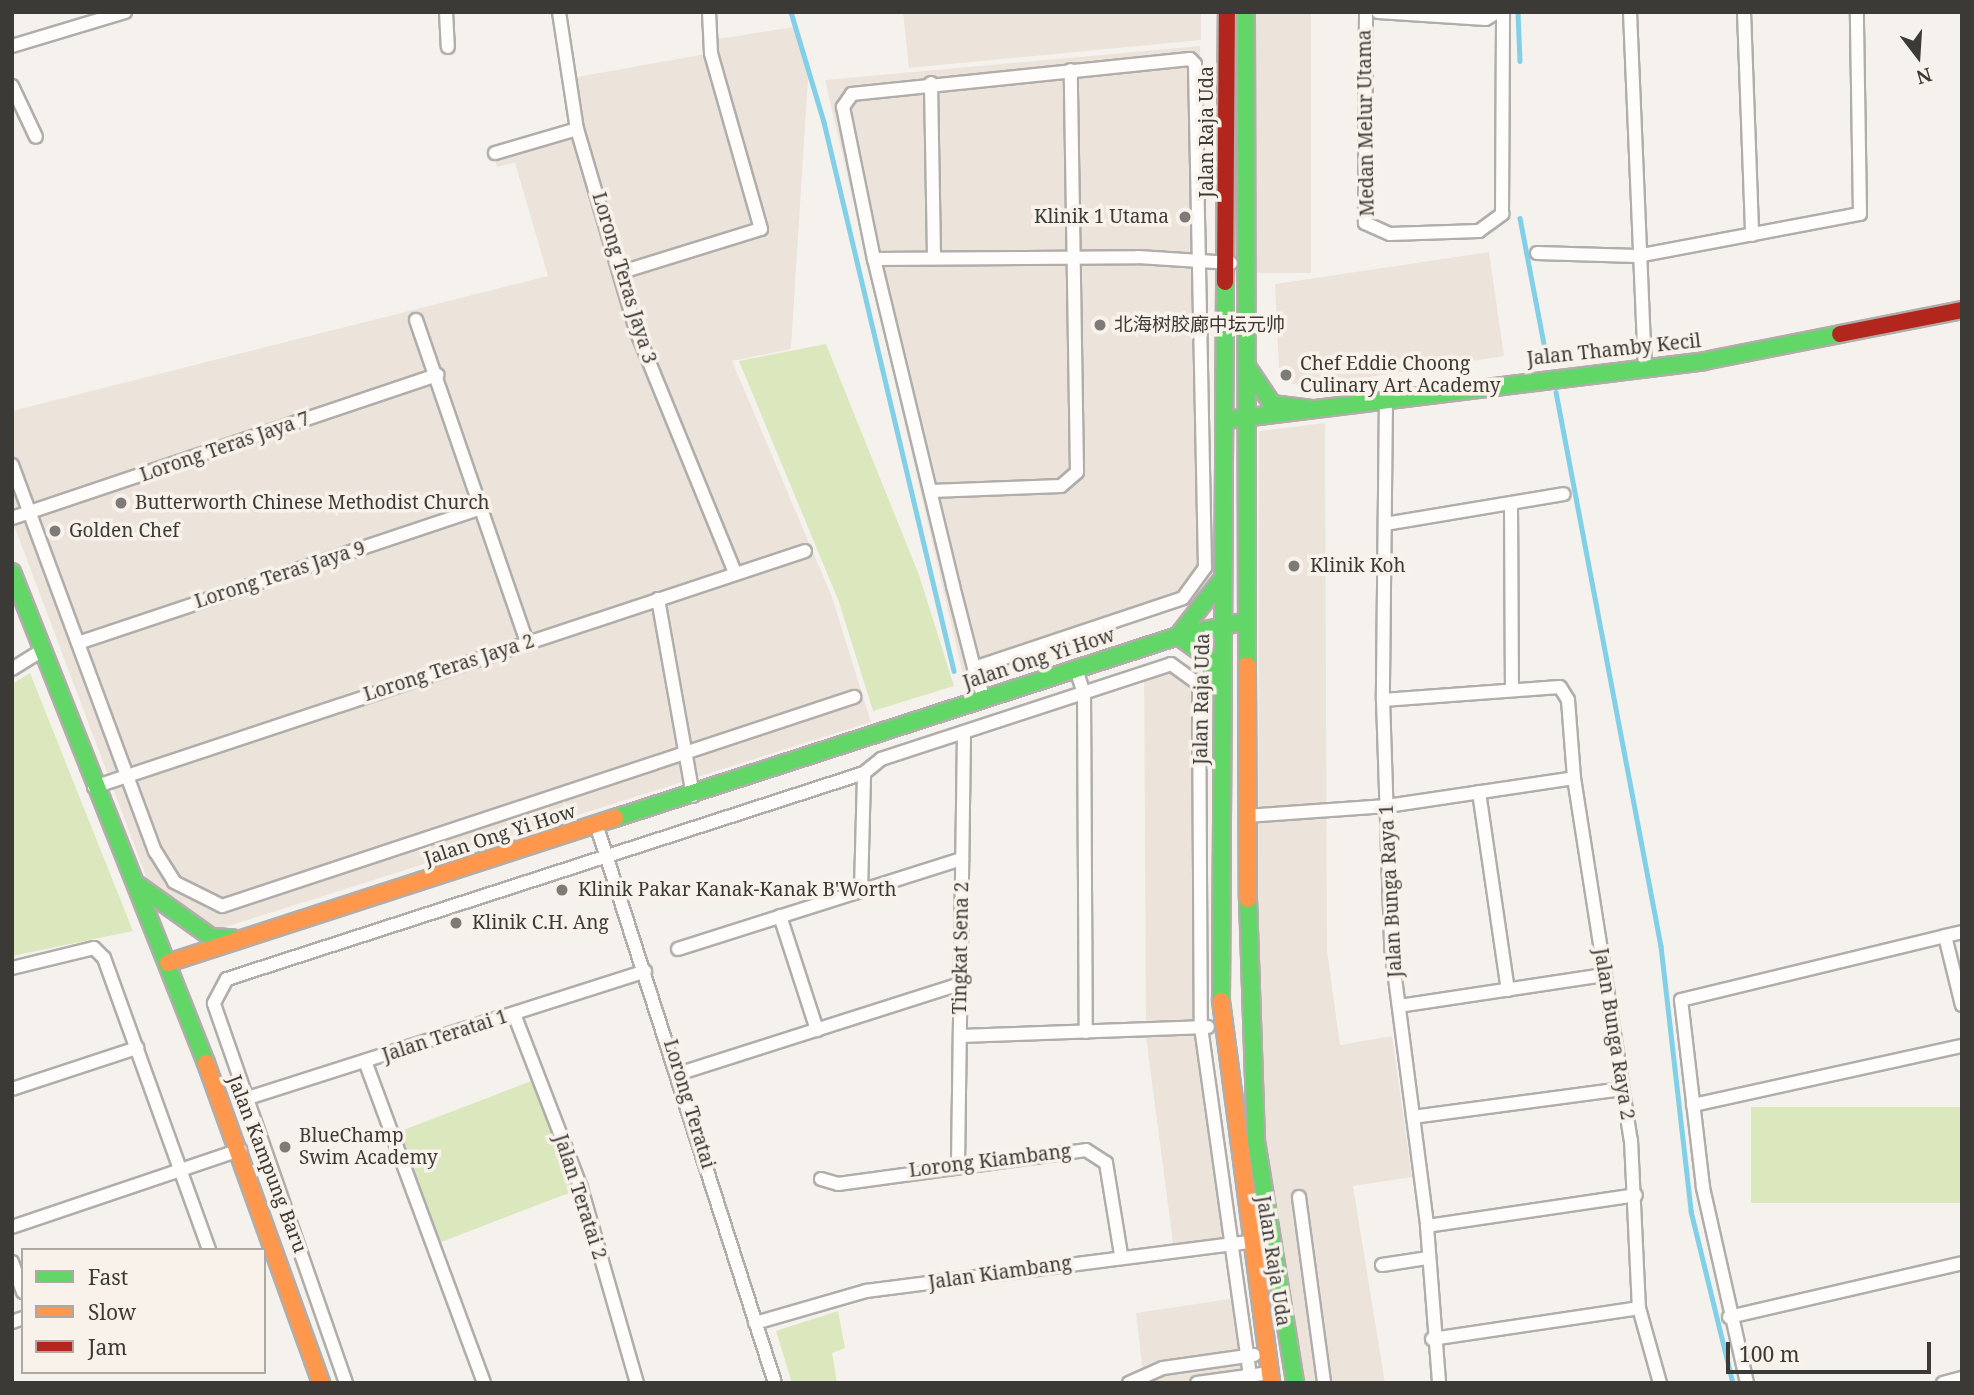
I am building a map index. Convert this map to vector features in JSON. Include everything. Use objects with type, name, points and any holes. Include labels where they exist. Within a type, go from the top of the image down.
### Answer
[{"type":"main road","name":"Jalan Raja Uda","points":[[1227,12],[1229,263],[1222,686],[1221,1027],[1234,1138],[1270,1378]]},
{"type":"main road","name":"Jalan Raja Uda","points":[[1246,12],[1246,816],[1256,1135],[1295,1383]]},
{"type":"main road","name":"Jalan Thamby Kecil","points":[[1226,420],[1245,420],[1386,397],[1645,367],[1840,339],[1962,310]]},
{"type":"main road","points":[[1245,359],[1252,380],[1272,404],[1310,409]]},
{"type":"main road","points":[[12,572],[94,787],[168,963]]},
{"type":"main road","points":[[1222,686],[1207,657],[1178,636],[1201,615],[1225,573]]},
{"type":"main road","name":"Jalan Ong Yi How","points":[[168,963],[693,796],[1178,636],[1223,623],[1246,621]]},
{"type":"main road","points":[[133,880],[211,937],[243,938]]},
{"type":"main road","name":"Jalan Kampung Baru","points":[[168,963],[240,1150],[321,1383]]},
{"type":"main road","points":[[1234,1138],[1256,1135]]},
{"type":"street","points":[[12,46],[104,15],[125,12]]},
{"type":"street","points":[[446,12],[448,47]]},
{"type":"street","name":"Lorong Teras Jaya 3","points":[[559,12],[577,130],[622,272],[636,330],[735,573]]},
{"type":"street","points":[[622,272],[761,229],[711,53],[709,12]]},
{"type":"street","name":"Medan Melur Utama","points":[[1366,12],[1365,223],[1390,234],[1479,231],[1502,214],[1503,12]]},
{"type":"street","points":[[1378,12],[1486,19],[1497,12]]},
{"type":"street","points":[[1630,12],[1637,256],[1645,367]]},
{"type":"street","points":[[1744,12],[1752,235]]},
{"type":"street","points":[[1537,253],[1637,256],[1855,217],[1863,210],[1857,12]]},
{"type":"street","points":[[974,668],[1183,598],[1197,585],[1205,568],[1201,258],[1195,64],[1189,59],[931,83],[852,94],[843,107],[874,259],[974,668],[984,699]]},
{"type":"street","points":[[931,491],[1061,486],[1077,472],[1076,257],[1071,70]]},
{"type":"street","points":[[931,83],[934,257]]},
{"type":"street","points":[[12,86],[36,137]]},
{"type":"street","points":[[495,153],[577,130]]},
{"type":"street","points":[[874,259],[1201,258],[1247,264]]},
{"type":"street","points":[[416,320],[438,375],[527,642]]},
{"type":"street","name":"Lorong Teras Jaya 7","points":[[12,518],[438,375]]},
{"type":"street","name":"Jalan Bunga Raya 1","points":[[1386,397],[1383,700],[1387,806],[1399,1006],[1427,1226],[1432,1339],[1439,1383]]},
{"type":"street","name":"Jalan Ong Yi How","points":[[12,466],[125,776],[174,882],[222,906],[854,697]]},
{"type":"street","points":[[1385,524],[1564,494]]},
{"type":"street","points":[[1383,700],[1512,690],[1511,504]]},
{"type":"street","name":"Lorong Teras Jaya 9","points":[[78,643],[482,508]]},
{"type":"street","name":"Lorong Teras Jaya 2","points":[[94,787],[805,551]]},
{"type":"street","points":[[658,599],[693,796]]},
{"type":"street","points":[[13,666],[41,651]]},
{"type":"street","name":"Jalan Raja Uda","points":[[1084,693],[1171,664],[1199,684],[1201,1027],[1250,1376]]},
{"type":"street","points":[[1076,669],[1084,693],[1086,1032]]},
{"type":"street","name":"Jalan Bunga Raya 2","points":[[1512,690],[1560,687],[1568,700],[1574,778],[1636,1195],[1639,1308],[1660,1383]]},
{"type":"street","points":[[346,1383],[245,1100],[214,1003],[227,979],[864,773],[881,759],[1084,693]]},
{"type":"street","name":"Tingkat Sena 2","points":[[958,1164],[964,732]]},
{"type":"street","points":[[875,736],[881,759]]},
{"type":"street","points":[[861,890],[864,773]]},
{"type":"street","points":[[1246,816],[1387,806],[1574,778]]},
{"type":"street","points":[[1479,792],[1508,990]]},
{"type":"street","name":"Lorong Teratai","points":[[597,827],[681,1073],[775,1383]]},
{"type":"street","points":[[678,949],[962,859]]},
{"type":"street","points":[[780,916],[817,1030]]},
{"type":"street","points":[[1747,1383],[1729,1317],[1679,1007],[1687,993],[1962,932]]},
{"type":"street","points":[[1945,936],[1962,1005]]},
{"type":"street","points":[[12,968],[94,948],[104,958],[208,1248]]},
{"type":"street","name":"Jalan Teratai 1","points":[[245,1100],[645,971]]},
{"type":"street","points":[[1399,1006],[1605,975]]},
{"type":"street","points":[[681,1073],[960,984]]},
{"type":"street","name":"Jalan Teratai 2","points":[[514,1014],[581,1188],[637,1383]]},
{"type":"street","points":[[960,1036],[1221,1027]]},
{"type":"street","points":[[1693,1105],[1962,1046]]},
{"type":"street","points":[[12,1089],[137,1048]]},
{"type":"street","points":[[365,1061],[484,1383]]},
{"type":"street","points":[[1413,1117],[1622,1089]]},
{"type":"street","points":[[12,1227],[240,1150]]},
{"type":"street","name":"Lorong Kiambang","points":[[821,1179],[838,1184],[958,1164],[1086,1150],[1106,1163],[1121,1255]]},
{"type":"street","points":[[1427,1226],[1636,1195]]},
{"type":"street","points":[[1299,1197],[1324,1383]]},
{"type":"street","name":"Jalan Kiambang","points":[[755,1323],[866,1291],[1121,1255],[1249,1242]]},
{"type":"street","points":[[1382,1265],[1428,1258]]},
{"type":"street","points":[[12,1262],[21,1287]]},
{"type":"street","points":[[1729,1317],[1962,1263]]},
{"type":"street","points":[[1432,1339],[1639,1308]]},
{"type":"street","points":[[1129,1383],[1151,1381],[1163,1368],[1266,1353]]},
{"type":"street","points":[[1197,1383],[1250,1376],[1270,1378]]},
{"type":"street","points":[[1943,1383],[1962,1378]]},
{"type":"shaded area","points":[[903,12],[1201,12],[1201,40],[909,68]]},
{"type":"shaded area","points":[[1250,12],[1311,12],[1311,273],[1250,273]]},
{"type":"shaded area","points":[[795,27],[808,79],[791,349],[732,361],[832,597],[871,722],[213,931],[152,892],[12,520],[12,411],[548,276],[515,163],[497,167],[493,153],[577,129],[566,79],[711,53],[711,40]]},
{"type":"shaded area","points":[[1200,46],[1210,577],[1184,603],[964,679],[825,80]]},
{"type":"shaded area","points":[[1489,252],[1504,356],[1306,387],[1290,383],[1279,370],[1275,284]]},
{"type":"shaded area","points":[[1325,423],[1327,950],[1340,1045],[1392,1036],[1412,1177],[1353,1186],[1385,1383],[1295,1383],[1258,1137],[1259,431]]},
{"type":"shaded area","points":[[1173,659],[1201,670],[1205,1019],[1237,1250],[1175,1258],[1146,1037],[1144,668]]},
{"type":"shaded area","points":[[1243,1297],[1257,1383],[1144,1383],[1136,1313]]},
{"type":"green space","points":[[826,344],[919,575],[954,686],[873,711],[839,602],[739,361]]},
{"type":"green space","points":[[30,673],[133,931],[12,956],[12,684]]},
{"type":"green space","points":[[539,1078],[581,1188],[439,1243],[397,1132]]},
{"type":"green space","points":[[1751,1107],[1962,1107],[1962,1203],[1751,1203]]},
{"type":"green space","points":[[838,1311],[845,1348],[832,1353],[837,1383],[792,1383],[776,1331]]},
{"type":"waterway","points":[[791,12],[824,122],[954,671]]},
{"type":"waterway","points":[[1518,12],[1520,61]]},
{"type":"waterway","points":[[1520,218],[1546,354]]},
{"type":"waterway","points":[[1556,392],[1661,946],[1691,1211],[1733,1383]]},
{"type":"traffic: fast","points":[[1246,12],[1247,665]]},
{"type":"traffic: fast","points":[[1221,1001],[1225,282]]},
{"type":"traffic: fast","points":[[1226,420],[1704,361],[1840,334]]},
{"type":"traffic: fast","points":[[1248,368],[1272,404],[1310,409]]},
{"type":"traffic: fast","points":[[12,572],[206,1063]]},
{"type":"traffic: fast","points":[[1221,683],[1207,657],[1178,636],[1223,578]]},
{"type":"traffic: fast","points":[[615,818],[1178,636],[1246,621]]},
{"type":"traffic: fast","points":[[138,885],[211,937],[233,938]]},
{"type":"traffic: fast","points":[[1248,899],[1256,1141],[1295,1383]]},
{"type":"traffic: slow","points":[[1247,665],[1248,899]]},
{"type":"traffic: slow","points":[[168,963],[615,818]]},
{"type":"traffic: slow","points":[[1221,1001],[1271,1383]]},
{"type":"traffic: slow","points":[[206,1063],[321,1383]]},
{"type":"traffic: jam","points":[[1225,282],[1227,12]]},
{"type":"traffic: jam","points":[[1840,334],[1962,310]]},
{"type":"place","name":"Klinik 1 Utama","points":[[1185,217]]},
{"type":"place","name":"北海树胶廊中坛元帅","points":[[1100,325]]},
{"type":"place","name":"Chef Eddie Choong Culinary Art Academy","points":[[1286,375]]},
{"type":"place","name":"Butterworth Chinese Methodist Church","points":[[121,503]]},
{"type":"place","name":"Golden Chef","points":[[55,531]]},
{"type":"place","name":"Klinik Koh","points":[[1294,566]]},
{"type":"place","name":"Klinik Pakar Kanak-Kanak B'Worth","points":[[562,890]]},
{"type":"place","name":"Klinik C.H. Ang","points":[[456,923]]},
{"type":"place","name":"BlueChamp Swim Academy","points":[[285,1147]]}]
